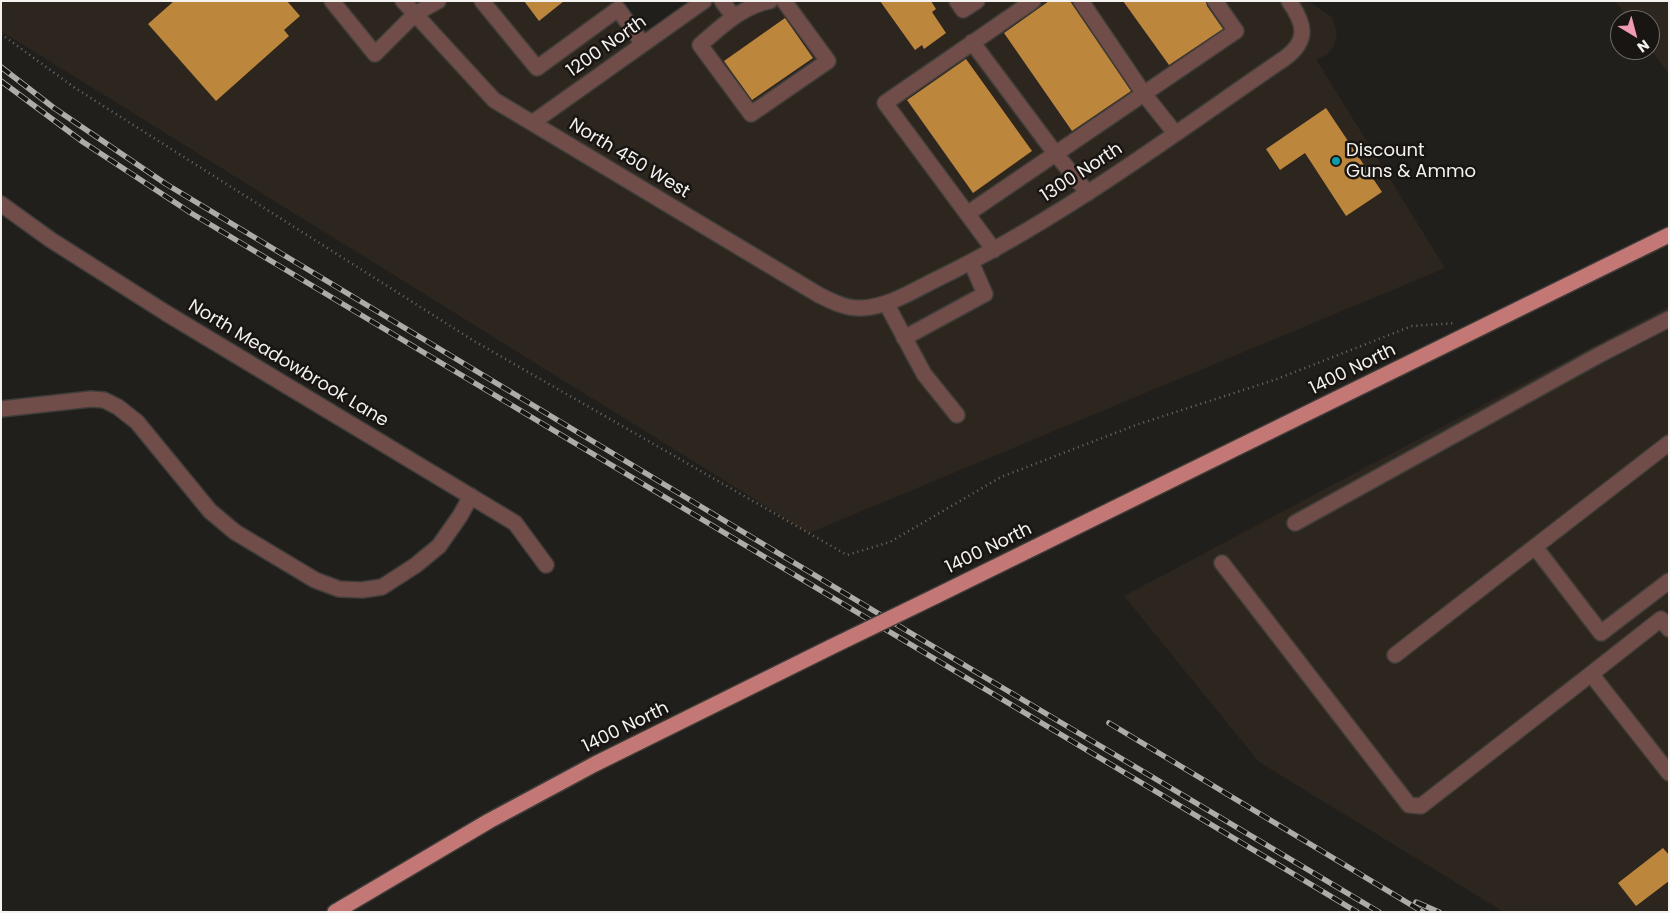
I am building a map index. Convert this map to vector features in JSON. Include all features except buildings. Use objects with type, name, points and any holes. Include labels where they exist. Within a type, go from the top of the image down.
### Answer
[{"type":"main road","name":"1400 North","points":[[335,912],[406,868],[572,776],[1669,235]]},
{"type":"street","points":[[332,1],[375,54],[415,14],[438,1]]},
{"type":"street","name":"North 450 West","points":[[403,1],[494,100],[819,295],[848,307],[863,308]]},
{"type":"street","points":[[482,1],[537,68],[618,9],[643,44]]},
{"type":"street","name":"1200 North","points":[[532,123],[704,1]]},
{"type":"street","points":[[722,1],[734,16]]},
{"type":"street","points":[[770,1],[758,3],[734,16],[700,45],[751,114],[828,60],[784,1]]},
{"type":"street","points":[[957,1],[964,10],[976,1]]},
{"type":"street","points":[[994,250],[885,103],[1033,1]]},
{"type":"street","points":[[1081,1],[1144,94],[1175,133]]},
{"type":"street","points":[[967,214],[1236,31],[1215,1]]},
{"type":"street","name":"1300 North","points":[[863,308],[886,303],[994,250],[1088,193],[1285,58],[1295,50],[1302,38],[1302,26],[1298,14],[1289,1]]},
{"type":"street","points":[[972,42],[1055,153],[1088,193]]},
{"type":"street","name":"North Meadowbrook Lane","points":[[1,204],[51,240],[166,313],[515,523],[546,565]]},
{"type":"street","points":[[904,338],[986,294],[971,262]]},
{"type":"street","points":[[886,303],[924,374],[957,415]]},
{"type":"street","points":[[1295,523],[1669,319]]},
{"type":"street","points":[[1,409],[91,398],[104,400],[118,407],[137,422],[210,510],[235,532],[315,580],[339,589],[362,590],[382,586],[416,565],[439,546],[460,516],[471,496]]},
{"type":"street","points":[[1395,655],[1669,443]]},
{"type":"street","points":[[1535,547],[1601,633],[1669,581]]},
{"type":"street","points":[[1222,563],[1409,805],[1421,806],[1661,619],[1669,629]]},
{"type":"street","points":[[1591,674],[1669,774]]},
{"type":"path","points":[[1,34],[75,88],[474,340],[847,554],[890,542],[1001,477],[1136,425],[1277,379],[1412,326],[1460,322]]},
{"type":"shaded area","points":[[1,1],[610,1],[643,44],[704,1],[1308,1],[1332,17],[1337,32],[1334,46],[1327,55],[1316,59],[1445,268],[809,533],[1,31]]},
{"type":"shaded area","points":[[1615,1],[1669,1],[1669,74],[1658,60],[1660,60],[1660,10],[1622,10]]},
{"type":"shaded area","points":[[1669,306],[1669,912],[1504,912],[1259,762],[1124,596]]},
{"type":"railway","points":[[1,67],[54,108],[166,184],[914,635],[1379,912]]},
{"type":"railway","points":[[1,81],[83,142],[191,213],[1357,912]]},
{"type":"railway","points":[[1109,723],[1423,912]]},
{"type":"railway","points":[[1416,902],[1439,912]]},
{"type":"place","name":"Discount Guns & Ammo","points":[[1336,161]]}]
